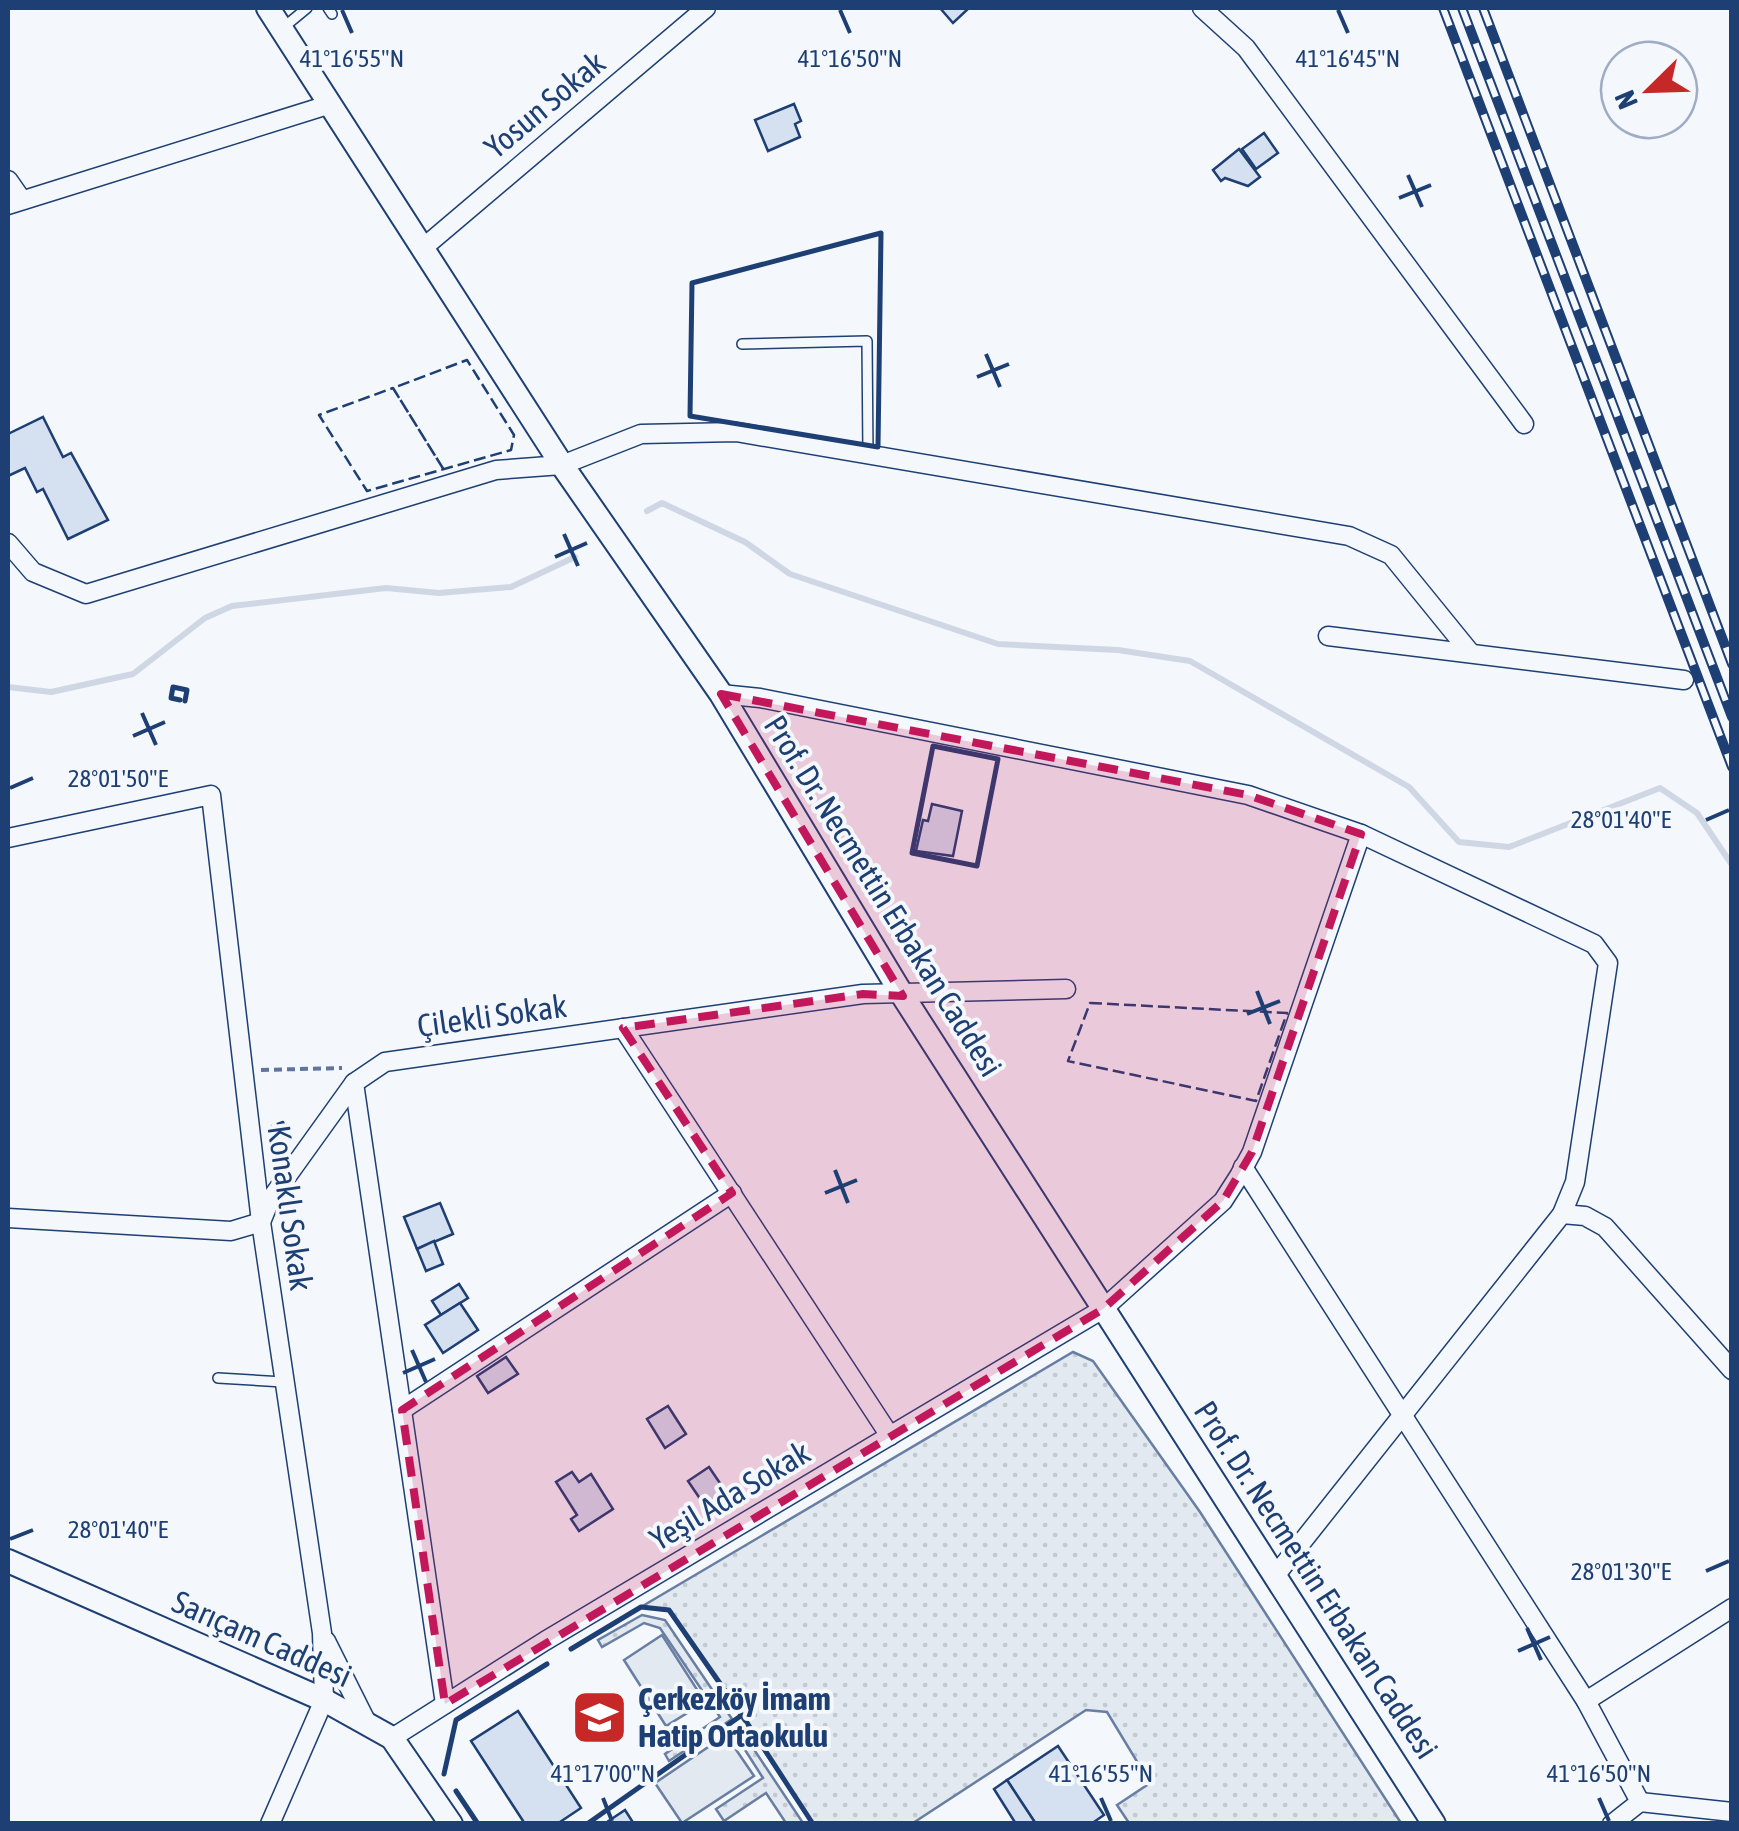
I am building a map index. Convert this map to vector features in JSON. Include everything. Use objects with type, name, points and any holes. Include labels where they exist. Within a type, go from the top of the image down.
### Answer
[{"type":"street","name":"Prof. Dr. Necmettin Erbakan Caddesi","points":[[268,8],[562,464],[721,694],[903,996],[1434,1824]]},
{"type":"street","name":"Yosun Sokak","points":[[423,248],[684,14],[706,8]]},
{"type":"street","points":[[1202,8],[1246,48],[1524,424]]},
{"type":"street","points":[[8,180],[15,202],[331,104]]},
{"type":"street","points":[[8,542],[33,572],[86,594],[496,470],[562,464],[640,434],[736,432],[1349,536],[1391,555],[1469,651]]},
{"type":"street","points":[[1328,636],[1684,680]]},
{"type":"street","points":[[721,694],[760,698],[1248,795],[1361,834],[1594,944],[1608,963],[1575,1182],[1562,1214],[1275,1576]]},
{"type":"street","name":"Konaklı Sokak","points":[[8,838],[211,795],[261,1222],[322,1633],[324,1700],[270,1824]]},
{"type":"street","name":"Yeşil Ada Sokak","points":[[392,1738],[1103,1309],[1222,1200],[1243,1168],[1361,834]]},
{"type":"street","name":"Çilekli Sokak","points":[[360,1078],[385,1062],[862,994],[903,996],[1066,989]]},
{"type":"street","points":[[624,1028],[890,1436]]},
{"type":"street","points":[[8,1218],[232,1230],[261,1222],[270,1200],[360,1078]]},
{"type":"street","points":[[360,1078],[402,1410],[445,1704]]},
{"type":"street","points":[[1243,1168],[1586,1700],[1640,1802]]},
{"type":"street","points":[[402,1410],[732,1193]]},
{"type":"street","points":[[1562,1214],[1585,1216],[1604,1227],[1732,1370]]},
{"type":"street","name":"Sarıçam Caddesi","points":[[8,1561],[324,1700],[392,1738],[450,1824]]},
{"type":"street","points":[[1586,1700],[1732,1608]]},
{"type":"street","points":[[322,1633],[368,1726]]},
{"type":"street","points":[[1612,1824],[1640,1802],[1732,1812]]},
{"type":"lane","points":[[282,29],[307,8]]},
{"type":"lane","points":[[742,344],[867,341],[868,455]]},
{"type":"lane","points":[[218,1378],[283,1382]]},
{"type":"path","points":[[242,1071],[350,1068],[360,1078]]},
{"type":"highlighted area","points":[[721,694],[1248,795],[1361,834],[1252,1152],[1223,1201],[1103,1309],[445,1704],[402,1410],[732,1193],[623,1028],[863,994],[903,996]]},
{"type":"shaded area","points":[[1073,1352],[1093,1361],[1200,1512],[1401,1823],[1129,1823],[1117,1805],[1150,1783],[1107,1712],[1086,1710],[913,1823],[813,1823],[669,1611],[641,1607]]},
{"type":"shaded area","points":[[642,1615],[665,1620],[732,1719],[669,1761],[665,1754],[720,1717],[660,1628],[644,1623],[602,1647],[598,1640]]},
{"type":"shaded area","points":[[662,1635],[705,1702],[666,1726],[624,1660]]},
{"type":"shaded area","points":[[739,1727],[803,1823],[786,1823],[766,1793],[724,1821],[716,1809],[763,1778],[733,1731]]},
{"type":"shaded area","points":[[726,1735],[754,1776],[682,1823],[655,1783]]},
{"type":"building","points":[[940,8],[969,8],[953,23]]},
{"type":"building","points":[[794,104],[801,121],[795,124],[800,137],[768,151],[755,120]]},
{"type":"building","points":[[1264,133],[1278,153],[1256,169],[1242,149]]},
{"type":"building","points":[[1239,149],[1260,177],[1248,186],[1225,178],[1221,181],[1213,170]]},
{"type":"building","points":[[43,417],[63,457],[71,453],[108,520],[68,539],[43,489],[37,492],[25,468],[8,476],[8,434]]},
{"type":"building","points":[[932,804],[962,811],[953,856],[916,851],[923,820],[928,821]]},
{"type":"building","points":[[440,1203],[453,1234],[417,1249],[404,1217]]},
{"type":"building","points":[[434,1241],[443,1264],[426,1271],[417,1249]]},
{"type":"building","points":[[459,1284],[468,1298],[441,1315],[432,1301]]},
{"type":"building","points":[[460,1303],[478,1330],[443,1353],[425,1325]]},
{"type":"building","points":[[506,1357],[518,1374],[488,1393],[477,1376]]},
{"type":"building","points":[[668,1406],[686,1434],[665,1448],[647,1419]]},
{"type":"building","points":[[709,1467],[728,1495],[707,1509],[688,1481]]},
{"type":"building","points":[[572,1472],[579,1482],[591,1474],[613,1509],[579,1531],[571,1519],[577,1515],[556,1482]]},
{"type":"building","points":[[518,1711],[581,1808],[557,1824],[525,1824],[471,1741]]},
{"type":"building","points":[[1058,1746],[1104,1815],[1091,1824],[1036,1824],[1007,1780]]},
{"type":"building","points":[[1007,1780],[1036,1824],[1016,1824],[994,1789]]},
{"type":"building","points":[[625,1810],[634,1824],[604,1824]]},
{"type":"waterway","points":[[647,511],[662,503],[745,542],[790,574],[998,644],[1118,650],[1190,661],[1409,787],[1459,842],[1509,847],[1660,788],[1697,813],[1732,865]]},
{"type":"waterway","points":[[8,687],[51,692],[133,674],[205,618],[232,606],[386,588],[439,593],[511,587],[575,557]]},
{"type":"railway","points":[[1443,8],[1732,767]]},
{"type":"railway","points":[[1462,8],[1732,717]]},
{"type":"railway","points":[[1483,8],[1732,664]]},
{"type":"fence","points":[[444,470],[393,388],[319,415],[367,491],[511,450],[514,435],[467,360],[393,388],[444,470]]},
{"type":"fence","points":[[1090,1003],[1287,1013],[1256,1101],[1068,1061],[1090,1003]]},
{"type":"fence","points":[[283,1122],[289,1138],[278,1142],[272,1126],[283,1122]]},
{"type":"wall","points":[[881,233],[878,447],[690,416],[692,283],[881,233]]},
{"type":"wall","points":[[180,700],[171,698],[173,687],[187,690],[185,701]]},
{"type":"wall","points":[[933,746],[998,759],[977,866],[912,853],[933,746]]},
{"type":"wall","points":[[571,1649],[641,1607],[669,1610],[742,1715]]},
{"type":"wall","points":[[444,1774],[456,1720],[547,1664]]},
{"type":"wall","points":[[587,1824],[742,1715],[813,1824]]},
{"type":"wall","points":[[456,1791],[478,1824]]},
{"type":"place","name":"Çerkezköy İmam Hatip Ortaokulu","points":[[599,1717]]}]
